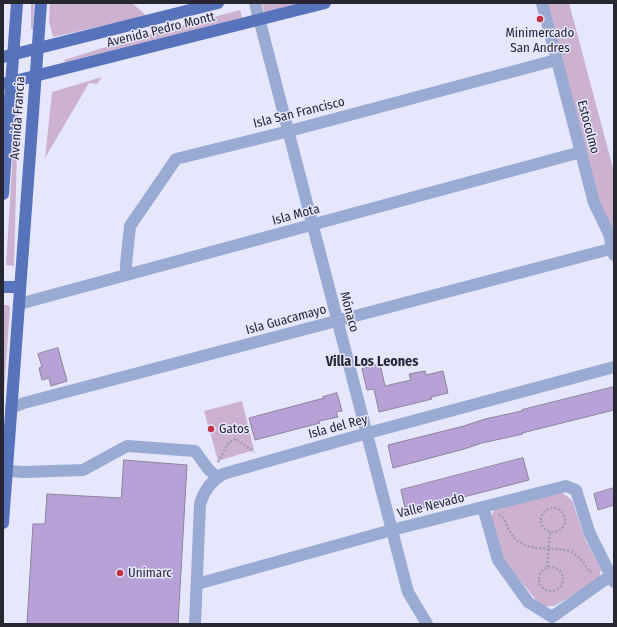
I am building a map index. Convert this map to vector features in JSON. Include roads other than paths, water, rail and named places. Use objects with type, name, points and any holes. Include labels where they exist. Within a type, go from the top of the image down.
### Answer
[{"type":"main road","name":"Avenida Francia","points":[[3,194],[8,56],[17,3]]},
{"type":"main road","name":"Avenida Francia","points":[[3,523],[4,486],[7,471],[41,3]]},
{"type":"main road","name":"Avenida Pedro Montt","points":[[8,56],[218,3]]},
{"type":"main road","name":"Avenida Pedro Montt","points":[[7,84],[325,3]]},
{"type":"main road","points":[[3,287],[20,287]]},
{"type":"street","name":"Mónaco","points":[[255,3],[287,131],[408,592],[427,624]]},
{"type":"street","name":"Estocolmo","points":[[542,3],[594,203],[609,234],[613,250]]},
{"type":"street","name":"Isla San Francisco","points":[[126,275],[130,226],[176,159],[556,60]]},
{"type":"street","name":"Isla Mota","points":[[19,304],[581,152]]},
{"type":"street","name":"Isla Guacamayo","points":[[11,408],[24,403],[613,250]]},
{"type":"street","name":"Isla del Rey","points":[[195,624],[200,504],[206,488],[217,477],[229,471],[614,367]]},
{"type":"street","points":[[7,471],[24,472],[83,470],[127,446],[195,451],[209,470],[217,477]]},
{"type":"street","name":"Valle Nevado","points":[[197,584],[392,530],[566,486],[576,490],[590,534],[612,579]]},
{"type":"street","points":[[483,507],[498,560],[528,602],[552,620],[612,579]]},
{"type":"place","name":"Minimercado San Andres","points":[[540,19]]},
{"type":"place","name":"Gatos","points":[[211,429]]},
{"type":"place","name":"Unimarc","points":[[120,573]]},
{"type":"district","name":"Villa Los Leones","points":[[372,362]]}]
